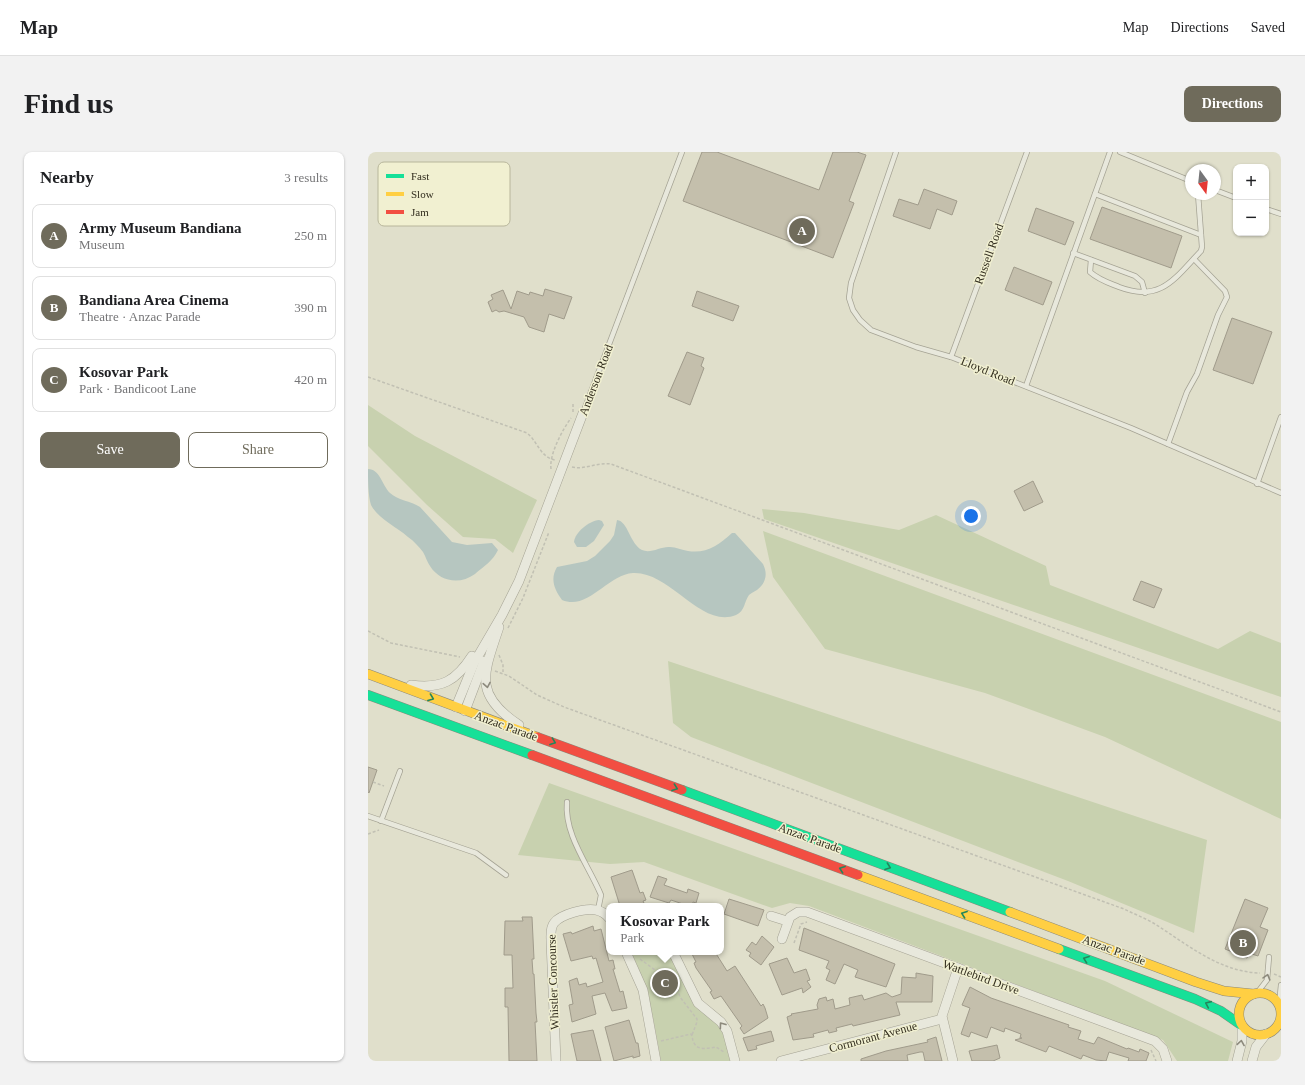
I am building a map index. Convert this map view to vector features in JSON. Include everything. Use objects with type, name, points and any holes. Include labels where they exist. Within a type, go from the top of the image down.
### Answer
[{"type":"main road","name":"Anzac Parade","points":[[368,674],[1140,960],[1210,988],[1233,994],[1254,994]]},
{"type":"main road","name":"Anzac Parade","points":[[368,695],[1196,999],[1215,1008],[1242,1025]]},
{"type":"main road","points":[[454,726],[460,709]]},
{"type":"main road","points":[[1267,1033],[1278,1023],[1280,1006],[1269,995],[1254,994],[1245,999],[1240,1008],[1242,1025],[1254,1034],[1281,1033]]},
{"type":"street","name":"Anderson Road","points":[[460,709],[526,563],[584,413]]},
{"type":"street","name":"Anderson Road","points":[[388,682],[423,686],[438,685],[457,676],[504,611]]},
{"type":"street","name":"Anderson Road","points":[[504,611],[486,668],[487,690],[494,704],[504,714],[537,737]]},
{"type":"street","name":"Whistler Concourse","points":[[556,1061],[550,941],[552,928],[554,923],[561,918],[587,910],[598,910]]},
{"type":"street","points":[[598,910],[606,916]]},
{"type":"street","name":"Wattlebird Drive","points":[[787,920],[796,912],[807,912],[1155,1041],[1163,1049],[1167,1061]]},
{"type":"street","points":[[770,916],[787,920],[782,938]]},
{"type":"street","points":[[627,955],[643,990],[654,1043],[656,1061]]},
{"type":"street","points":[[675,955],[698,1003],[722,1022],[727,1031],[735,1061]]},
{"type":"street","points":[[953,1061],[942,1019],[943,1010],[958,968]]},
{"type":"street","name":"Cormorant Avenue","points":[[781,1061],[942,1019]]},
{"type":"street","points":[[1237,1061],[1242,1041],[1242,1025]]},
{"type":"street","points":[[1252,1061],[1256,1047],[1267,1033]]},
{"type":"lane","name":"Anderson Road","points":[[584,413],[682,152]]},
{"type":"lane","name":"Lloyd Road","points":[[896,152],[851,283],[849,298],[856,315],[871,330],[916,347],[951,357],[1026,386],[1168,444],[1257,484],[1281,493]]},
{"type":"lane","name":"Russell Road","points":[[951,357],[1027,152]]},
{"type":"lane","points":[[1026,386],[1110,152]]},
{"type":"lane","points":[[1120,152],[1185,179]]},
{"type":"lane","points":[[1221,192],[1233,197]]},
{"type":"lane","points":[[1095,194],[1202,235]]},
{"type":"lane","points":[[1091,260],[1090,272],[1098,279],[1127,290],[1145,293],[1154,293],[1163,289],[1201,251],[1202,235],[1199,200]]},
{"type":"lane","points":[[1269,210],[1281,214]]},
{"type":"lane","points":[[1074,253],[1135,276],[1142,282],[1145,293]]},
{"type":"lane","points":[[1168,444],[1187,392],[1198,374],[1218,315],[1227,297],[1225,291],[1194,259]]},
{"type":"lane","points":[[1257,484],[1281,417]]},
{"type":"lane","points":[[382,821],[400,771]]},
{"type":"lane","points":[[567,802],[567,817],[572,835],[602,895],[598,910]]},
{"type":"lane","points":[[368,816],[476,853],[506,875]]},
{"type":"lane","points":[[1254,994],[1266,982],[1269,957]]},
{"type":"lane","points":[[1280,1006],[1281,985]]},
{"type":"path","points":[[368,377],[527,433]]},
{"type":"path","points":[[551,471],[552,460],[563,430],[572,417],[573,404]]},
{"type":"path","points":[[611,464],[1281,712]]},
{"type":"path","points":[[506,632],[523,598],[548,532]]},
{"type":"path","points":[[368,631],[391,642],[449,654],[469,661]]},
{"type":"path","points":[[498,651],[503,665],[503,673]]},
{"type":"path","points":[[486,668],[503,673],[538,695],[564,707],[1124,909],[1149,921],[1220,964],[1245,972],[1268,973],[1281,977]]},
{"type":"path","points":[[373,782],[384,786]]},
{"type":"path","points":[[368,834],[379,830]]},
{"type":"path","points":[[794,943],[801,924],[807,922],[814,924]]},
{"type":"path","points":[[637,957],[652,968],[675,980],[680,997],[697,1019],[692,1035],[694,1045],[705,1048],[716,1046],[726,1055]]},
{"type":"path","points":[[654,1043],[688,1034],[692,1035]]},
{"type":"path","points":[[1151,1050],[1156,1061]]},
{"type":"green space","points":[[368,405],[415,436],[537,500],[513,553],[495,539],[463,537],[427,505],[368,446]]},
{"type":"green space","points":[[762,509],[804,513],[899,530],[936,515],[1046,566],[1050,585],[1218,649],[1250,631],[1281,643],[1281,697],[764,519]]},
{"type":"green space","points":[[763,531],[1281,722],[1281,819],[1105,737],[985,693],[825,649],[773,577]]},
{"type":"green space","points":[[668,661],[1207,840],[1194,933],[1068,881],[691,737],[673,723]]},
{"type":"green space","points":[[549,783],[1105,981],[1233,1042],[1228,1061],[1177,1061],[1163,1040],[809,906],[790,903],[772,908],[644,862],[610,864],[518,855]]},
{"type":"green space","points":[[632,955],[672,955],[712,1018],[723,1032],[730,1061],[661,1061],[647,992]]},
{"type":"shaded area","points":[[368,469],[378,474],[390,493],[400,499],[420,507],[452,542],[467,545],[492,543],[498,550],[494,557],[475,574],[463,580],[451,580],[439,576],[428,563],[423,552],[414,542],[404,533],[383,519],[374,510],[369,497]]},
{"type":"shaded area","points":[[599,520],[602,521],[604,525],[594,541],[586,547],[577,547],[574,542],[577,534],[591,522]]},
{"type":"shaded area","points":[[617,520],[624,524],[638,547],[645,551],[670,547],[695,552],[706,550],[717,545],[732,533],[735,533],[763,564],[766,575],[764,581],[757,590],[749,595],[743,609],[739,613],[736,615],[723,617],[710,614],[660,581],[647,575],[633,573],[624,575],[580,601],[571,602],[562,600],[557,592],[553,580],[557,567],[587,561],[595,556],[614,535]]},
{"type":"building","points":[[702,152],[717,152],[819,190],[833,152],[857,152],[866,155],[849,201],[854,203],[833,258],[683,201]]},
{"type":"building","points":[[924,189],[957,201],[952,215],[937,209],[930,229],[893,216],[899,199],[918,205]]},
{"type":"building","points":[[1102,207],[1182,236],[1171,268],[1090,239]]},
{"type":"building","points":[[1036,208],[1074,222],[1065,245],[1028,231]]},
{"type":"building","points":[[1014,267],[1052,282],[1043,305],[1005,290]]},
{"type":"building","points":[[545,289],[572,297],[564,319],[549,314],[544,332],[529,327],[524,317],[504,311],[499,312],[496,310],[492,312],[488,302],[493,299],[491,295],[503,290],[511,309],[517,291],[529,295],[530,292],[543,296]]},
{"type":"building","points":[[697,291],[739,306],[733,321],[692,306]]},
{"type":"building","points":[[1232,318],[1272,332],[1253,384],[1213,370]]},
{"type":"building","points":[[687,352],[704,358],[701,366],[704,368],[690,405],[668,396]]},
{"type":"building","points":[[1033,481],[1043,502],[1024,511],[1014,491]]},
{"type":"building","points":[[1141,581],[1162,589],[1154,608],[1133,600]]},
{"type":"building","points":[[368,767],[377,770],[369,793],[368,792]]},
{"type":"building","points":[[632,870],[640,893],[643,892],[646,900],[643,901],[644,903],[619,903],[611,877]]},
{"type":"building","points":[[658,876],[667,879],[664,885],[687,893],[688,889],[699,893],[696,903],[680,903],[671,900],[669,903],[650,897]]},
{"type":"building","points":[[729,899],[764,910],[758,926],[724,914]]},
{"type":"building","points":[[1245,899],[1268,908],[1260,927],[1268,930],[1258,956],[1249,953],[1247,958],[1225,949]]},
{"type":"building","points":[[522,917],[532,917],[534,959],[532,959],[537,1022],[535,1022],[537,1061],[509,1061],[508,1007],[505,1007],[505,988],[513,988],[512,955],[504,955],[505,921],[523,921]]},
{"type":"building","points":[[593,926],[594,931],[601,929],[606,955],[608,955],[609,961],[613,960],[615,969],[613,969],[620,992],[623,991],[627,1008],[612,1011],[605,993],[592,996],[596,1014],[572,1022],[569,1005],[573,1004],[569,981],[577,978],[579,985],[586,983],[587,987],[603,982],[596,958],[593,959],[592,956],[571,961],[563,934],[571,932],[572,934]]},
{"type":"building","points":[[804,928],[895,964],[886,987],[855,977],[858,970],[844,964],[835,984],[826,980],[830,970],[826,968],[829,961],[799,950]]},
{"type":"building","points":[[762,936],[774,947],[761,965],[749,956],[751,953],[746,950],[752,942],[756,945]]},
{"type":"building","points":[[692,955],[717,955],[727,971],[735,966],[761,1006],[763,1004],[768,1018],[744,1034],[740,1028],[742,1026],[721,996],[714,999],[710,992],[712,991],[696,968],[694,963],[696,962]]},
{"type":"building","points":[[787,958],[794,973],[806,969],[810,980],[807,981],[811,987],[803,993],[802,988],[782,995],[769,964]]},
{"type":"building","points":[[916,973],[933,976],[932,1002],[896,1002],[900,1015],[853,1026],[852,1024],[836,1028],[837,1031],[829,1033],[828,1030],[813,1034],[814,1037],[793,1040],[787,1017],[792,1015],[791,1014],[818,1009],[817,1005],[819,999],[826,997],[827,1001],[833,999],[835,1009],[850,1005],[849,998],[862,995],[864,1000],[886,993],[892,997],[901,994],[902,977],[916,978]]},
{"type":"building","points":[[970,987],[991,998],[1069,1025],[1068,1027],[1081,1031],[1078,1039],[1094,1044],[1098,1037],[1127,1049],[1128,1048],[1139,1052],[1140,1049],[1149,1053],[1146,1061],[1128,1061],[1129,1058],[1109,1052],[1106,1061],[1096,1060],[1083,1055],[1081,1059],[1049,1046],[1046,1052],[1015,1040],[1022,1038],[1020,1038],[1021,1034],[1005,1028],[1004,1032],[991,1027],[987,1038],[971,1032],[969,1037],[961,1034],[970,1008],[962,1005]]},
{"type":"building","points":[[629,1020],[636,1043],[638,1043],[640,1056],[633,1058],[633,1056],[614,1061],[605,1027]]},
{"type":"building","points":[[593,1030],[601,1061],[577,1061],[571,1034]]},
{"type":"building","points":[[771,1031],[774,1041],[756,1046],[757,1049],[748,1051],[743,1038]]},
{"type":"building","points":[[936,1037],[942,1061],[925,1061],[923,1052],[920,1052],[907,1055],[908,1061],[861,1061],[861,1059],[886,1051],[928,1042],[927,1040]]},
{"type":"building","points":[[997,1045],[1000,1058],[993,1061],[972,1061],[969,1051]]},
{"type":"traffic: fast","points":[[368,695],[532,755]]},
{"type":"traffic: fast","points":[[682,790],[1010,912]]},
{"type":"traffic: fast","points":[[1059,949],[1195,999],[1221,1011],[1241,1025]]},
{"type":"traffic: slow","points":[[368,674],[537,737]]},
{"type":"traffic: slow","points":[[858,875],[1059,949]]},
{"type":"traffic: slow","points":[[1010,912],[1196,982],[1224,991],[1254,994]]},
{"type":"traffic: slow","points":[[1260,993],[1275,999],[1281,1014],[1275,1029],[1260,1035],[1245,1029],[1239,1014],[1245,999],[1260,993]]},
{"type":"traffic: jam","points":[[537,737],[682,790]]},
{"type":"traffic: jam","points":[[532,755],[858,875]]},
{"type":"place","name":"Army Museum Bandiana","points":[[802,231]]},
{"type":"place","name":"Bandiana Area Cinema","points":[[1243,943]]},
{"type":"place","name":"Kosovar Park","points":[[665,983]]}]
